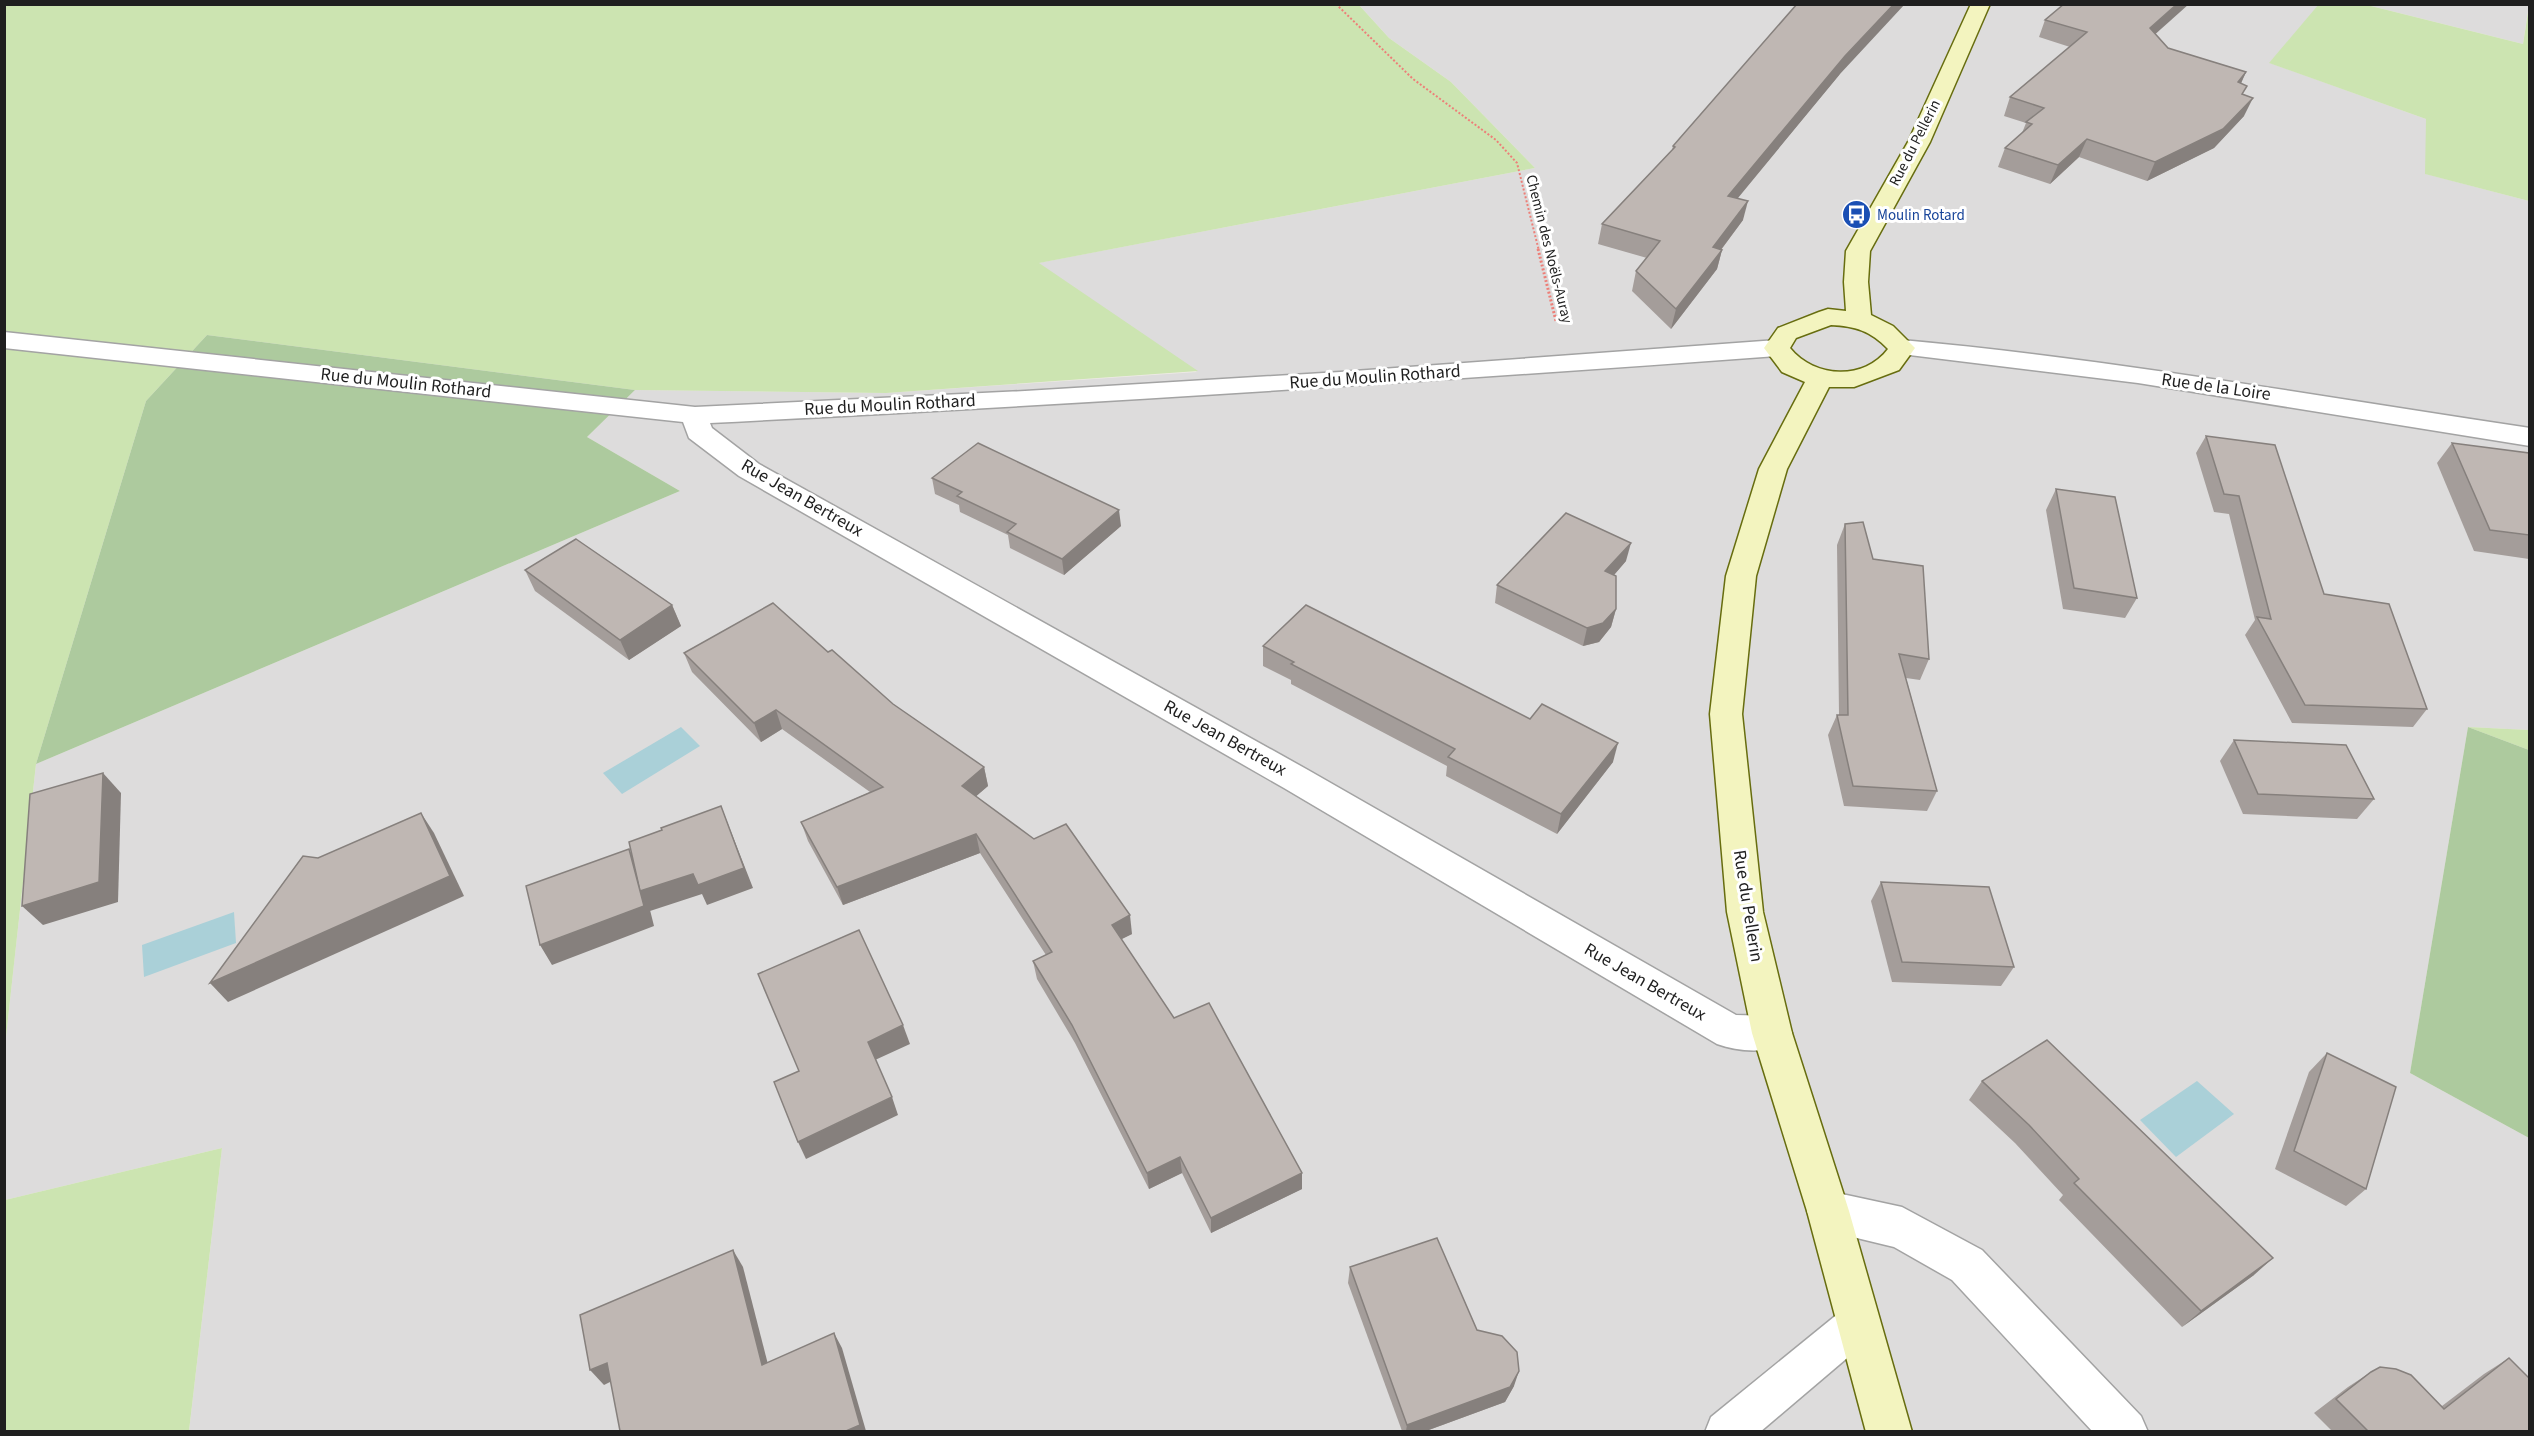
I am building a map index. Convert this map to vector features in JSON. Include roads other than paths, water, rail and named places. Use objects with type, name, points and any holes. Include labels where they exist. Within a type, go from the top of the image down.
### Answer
[{"type":"main road","name":"Rue du Pellerin","points":[[1858,318],[1856,282],[1858,251],[1919,142],[1981,4]]},
{"type":"main road","points":[[1828,316],[1858,318],[1882,327],[1902,348],[1890,364],[1854,379],[1820,379],[1791,366],[1777,348],[1787,333],[1828,316]]},
{"type":"main road","name":"Rue du Pellerin","points":[[1820,379],[1773,469],[1741,576],[1726,714],[1745,912],[1772,1033],[1828,1211],[1889,1431]]},
{"type":"street","name":"Rue du Moulin Rothard","points":[[4,339],[695,415],[1024,399],[1777,348]]},
{"type":"street","name":"Rue de la Loire","points":[[1902,348],[1955,351],[2257,392],[2374,414],[2529,437]]},
{"type":"street","name":"Rue Jean Bertreux","points":[[695,415],[699,432],[749,470],[1296,779],[1731,1032],[1772,1033]]},
{"type":"street","points":[[1828,1211],[1902,1228],[1967,1265],[2125,1431]]},
{"type":"lane","points":[[1726,1431],[1858,1322]]},
{"type":"water","points":[[681,727],[700,746],[622,794],[603,773]]},
{"type":"water","points":[[234,912],[236,943],[144,977],[142,945]]},
{"type":"water","points":[[2197,1081],[2234,1114],[2176,1157],[2140,1120]]},
{"type":"place","name":"Moulin Rotard","points":[[1856,215]]}]
